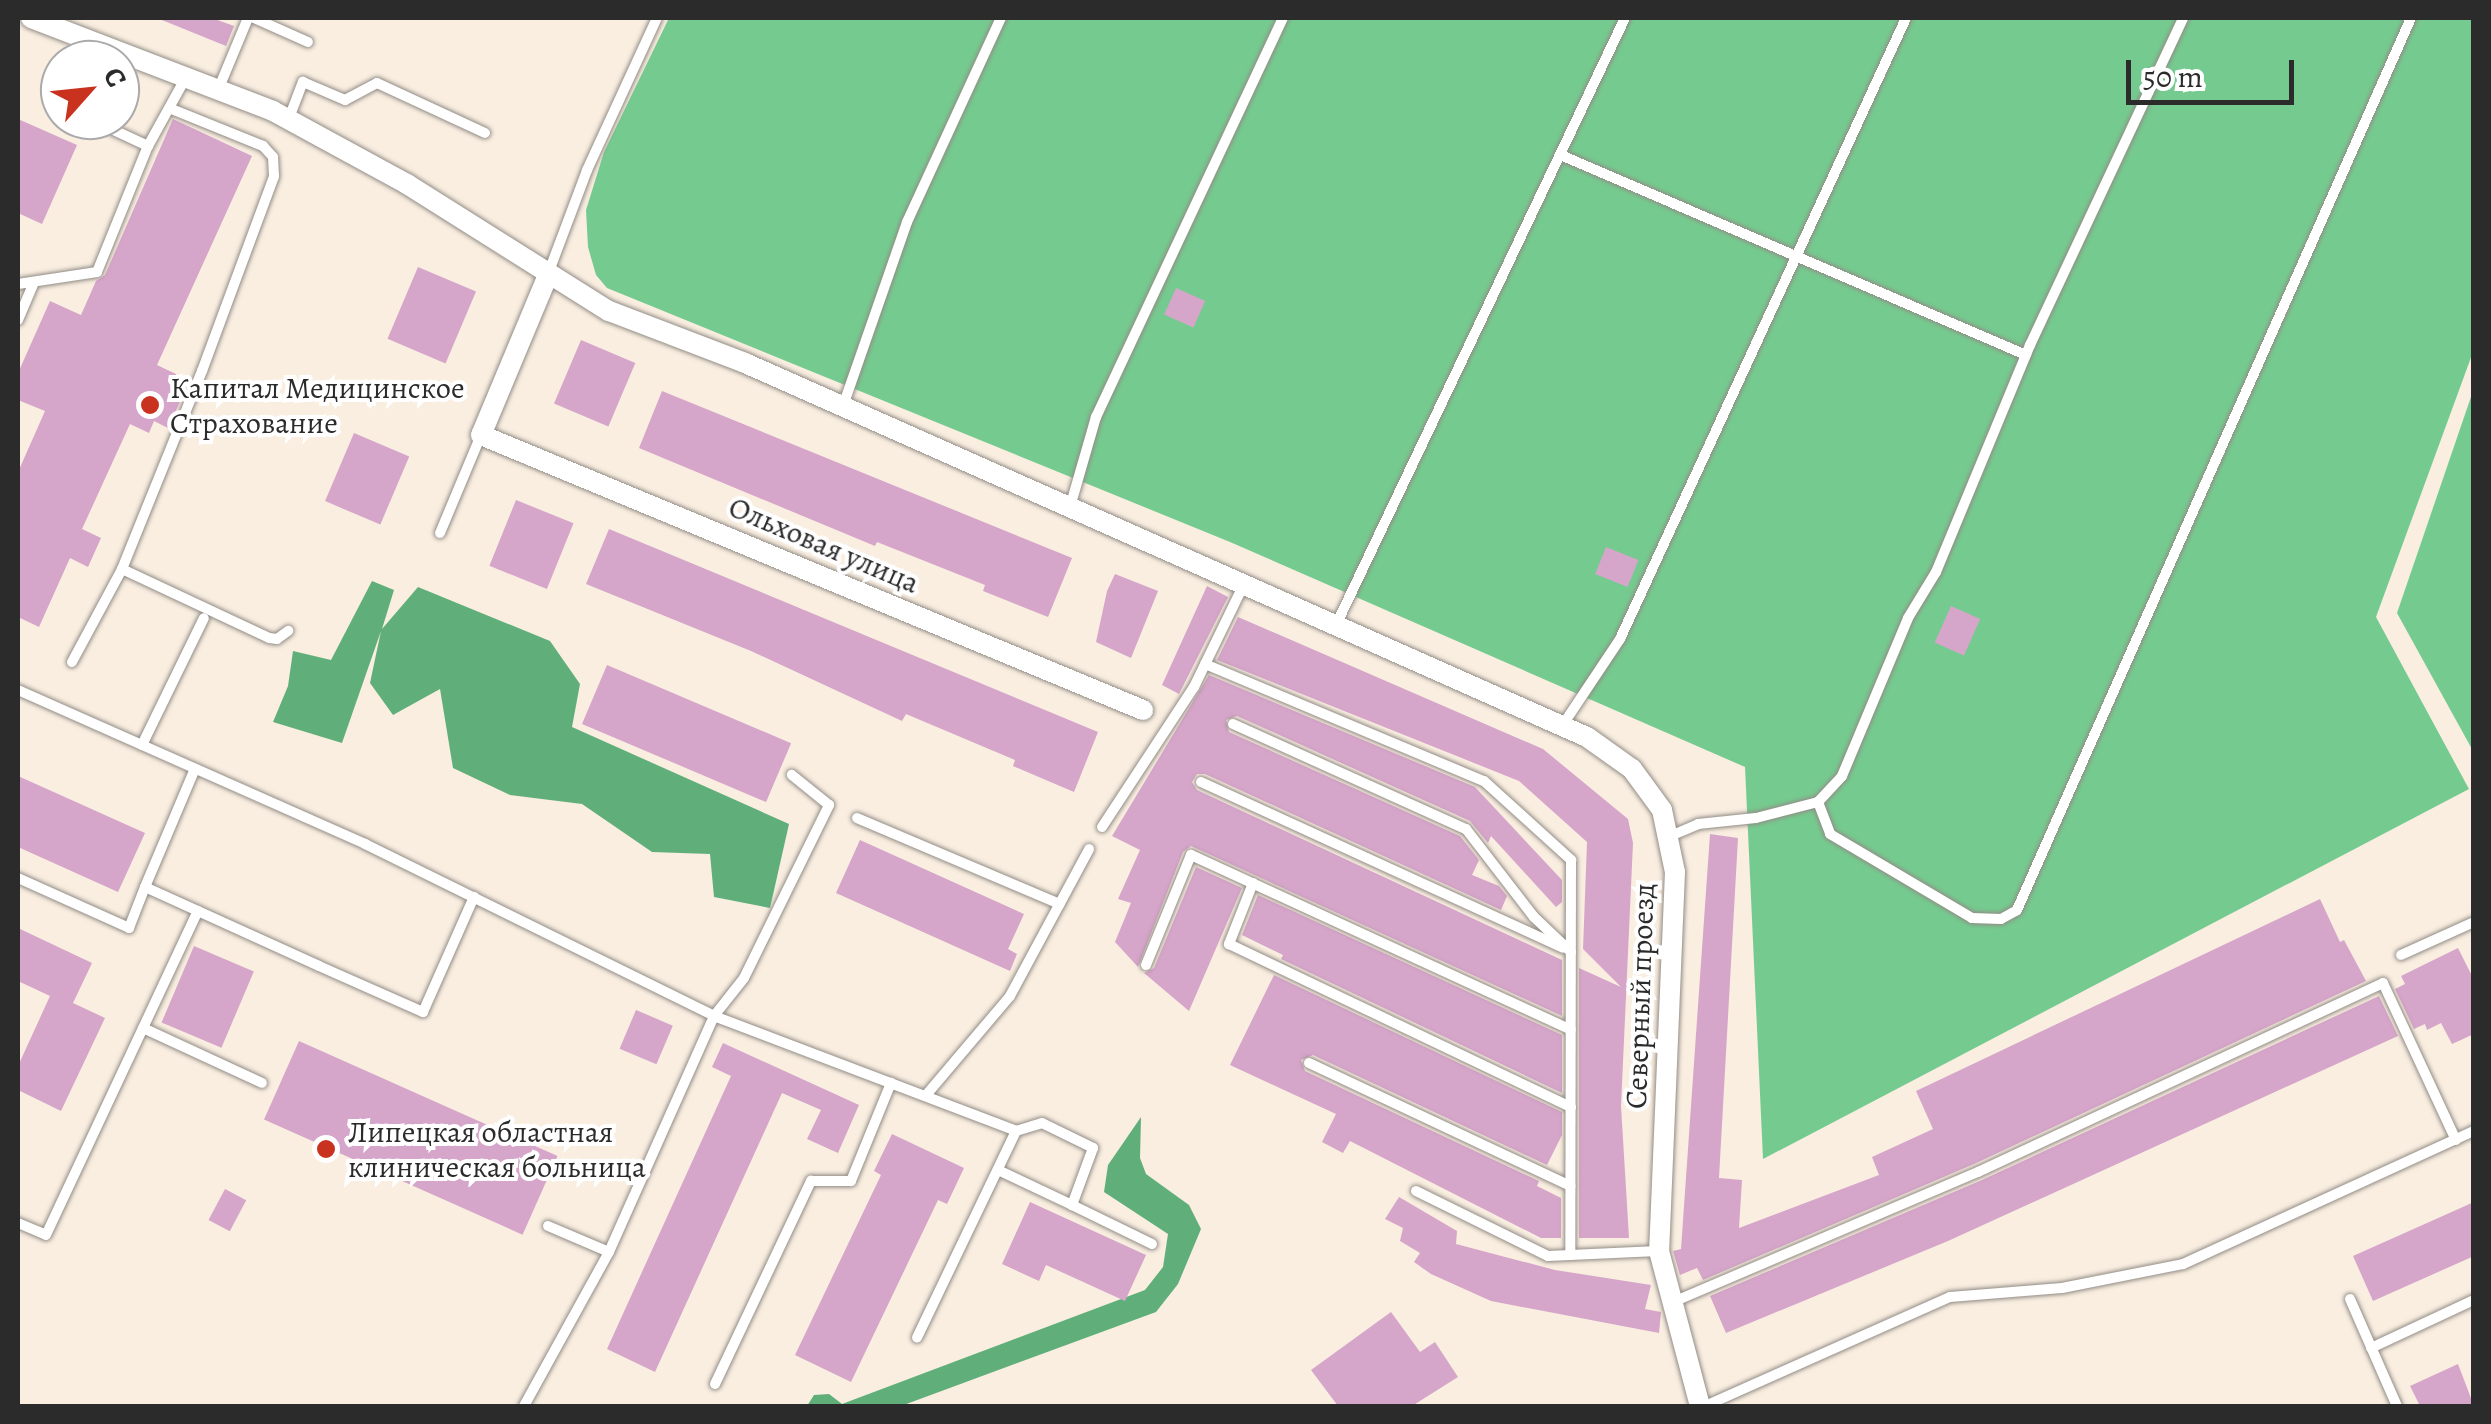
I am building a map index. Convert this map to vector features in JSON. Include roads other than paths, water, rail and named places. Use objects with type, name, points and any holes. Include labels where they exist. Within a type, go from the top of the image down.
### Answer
[{"type":"street","name":"Северный проезд","points":[[31,18],[288,119],[407,184],[609,311],[745,362],[1587,736],[1632,770],[1662,810],[1675,872],[1659,1251],[1702,1406]]},
{"type":"street","points":[[481,436],[548,276]]},
{"type":"street","name":"Ольховая улица","points":[[481,436],[1143,710]]},
{"type":"lane","points":[[217,91],[251,18],[308,42]]},
{"type":"lane","points":[[548,276],[588,170],[657,18]]},
{"type":"lane","points":[[843,406],[907,222],[1002,18]]},
{"type":"lane","points":[[1070,507],[1096,416],[1283,18]]},
{"type":"lane","points":[[1336,625],[1563,156],[1624,18]]},
{"type":"lane","points":[[1562,726],[1620,639],[1906,18]]},
{"type":"lane","points":[[1668,837],[1698,824],[1756,818],[1818,802],[1842,776],[1908,618],[1936,572],[2026,356],[2183,18]]},
{"type":"lane","points":[[1818,802],[1830,834],[1972,918],[2001,920],[2017,910],[2411,18]]},
{"type":"lane","points":[[18,284],[97,272],[148,146],[185,79]]},
{"type":"lane","points":[[288,119],[303,82],[345,100],[377,83],[485,133]]},
{"type":"lane","points":[[72,662],[122,569],[202,371],[274,176],[272,157],[263,146],[169,108]]},
{"type":"lane","points":[[135,140],[148,146]]},
{"type":"lane","points":[[1563,156],[2026,356]]},
{"type":"lane","points":[[18,320],[33,284]]},
{"type":"lane","points":[[440,533],[481,436]]},
{"type":"lane","points":[[122,569],[270,638],[277,639],[288,631]]},
{"type":"lane","points":[[1102,827],[1251,587]]},
{"type":"lane","points":[[142,745],[204,618]]},
{"type":"lane","points":[[1205,664],[1484,782],[1571,860],[1570,1255]]},
{"type":"lane","points":[[18,690],[474,897],[714,1016],[1016,1131],[1042,1123],[1093,1148],[1072,1205]]},
{"type":"lane","points":[[1233,724],[1466,829],[1534,917],[1571,952]]},
{"type":"lane","points":[[18,878],[128,928],[194,771]]},
{"type":"lane","points":[[524,1406],[609,1252],[714,1016],[744,978],[829,805],[792,775]]},
{"type":"lane","points":[[1201,782],[1571,952]]},
{"type":"lane","points":[[857,818],[1060,904]]},
{"type":"lane","points":[[926,1094],[1010,996],[1089,849]]},
{"type":"lane","points":[[1146,965],[1191,855],[1571,1030]]},
{"type":"lane","points":[[1253,883],[1229,944],[1570,1107]]},
{"type":"lane","points":[[145,888],[423,1012],[474,897]]},
{"type":"lane","points":[[18,1223],[46,1236],[198,911]]},
{"type":"lane","points":[[2401,955],[2474,922]]},
{"type":"lane","points":[[1673,1302],[1978,1172],[2383,983],[2456,1140]]},
{"type":"lane","points":[[143,1028],[262,1083]]},
{"type":"lane","points":[[1309,1063],[1570,1186]]},
{"type":"lane","points":[[715,1384],[811,1181],[850,1180],[891,1083]]},
{"type":"lane","points":[[917,1338],[1016,1131]]},
{"type":"lane","points":[[1702,1406],[1950,1297],[2062,1288],[2183,1264],[2474,1131]]},
{"type":"lane","points":[[998,1170],[1152,1244]]},
{"type":"lane","points":[[1416,1192],[1548,1256],[1659,1251]]},
{"type":"lane","points":[[548,1226],[609,1252]]},
{"type":"lane","points":[[2350,1298],[2397,1406]]},
{"type":"lane","points":[[2371,1348],[2474,1300]]},
{"type":"place","name":"Капитал Медицинское Страхование","points":[[150,405]]},
{"type":"place","name":"Липецкая областная клиническая больница","points":[[326,1149]]}]
